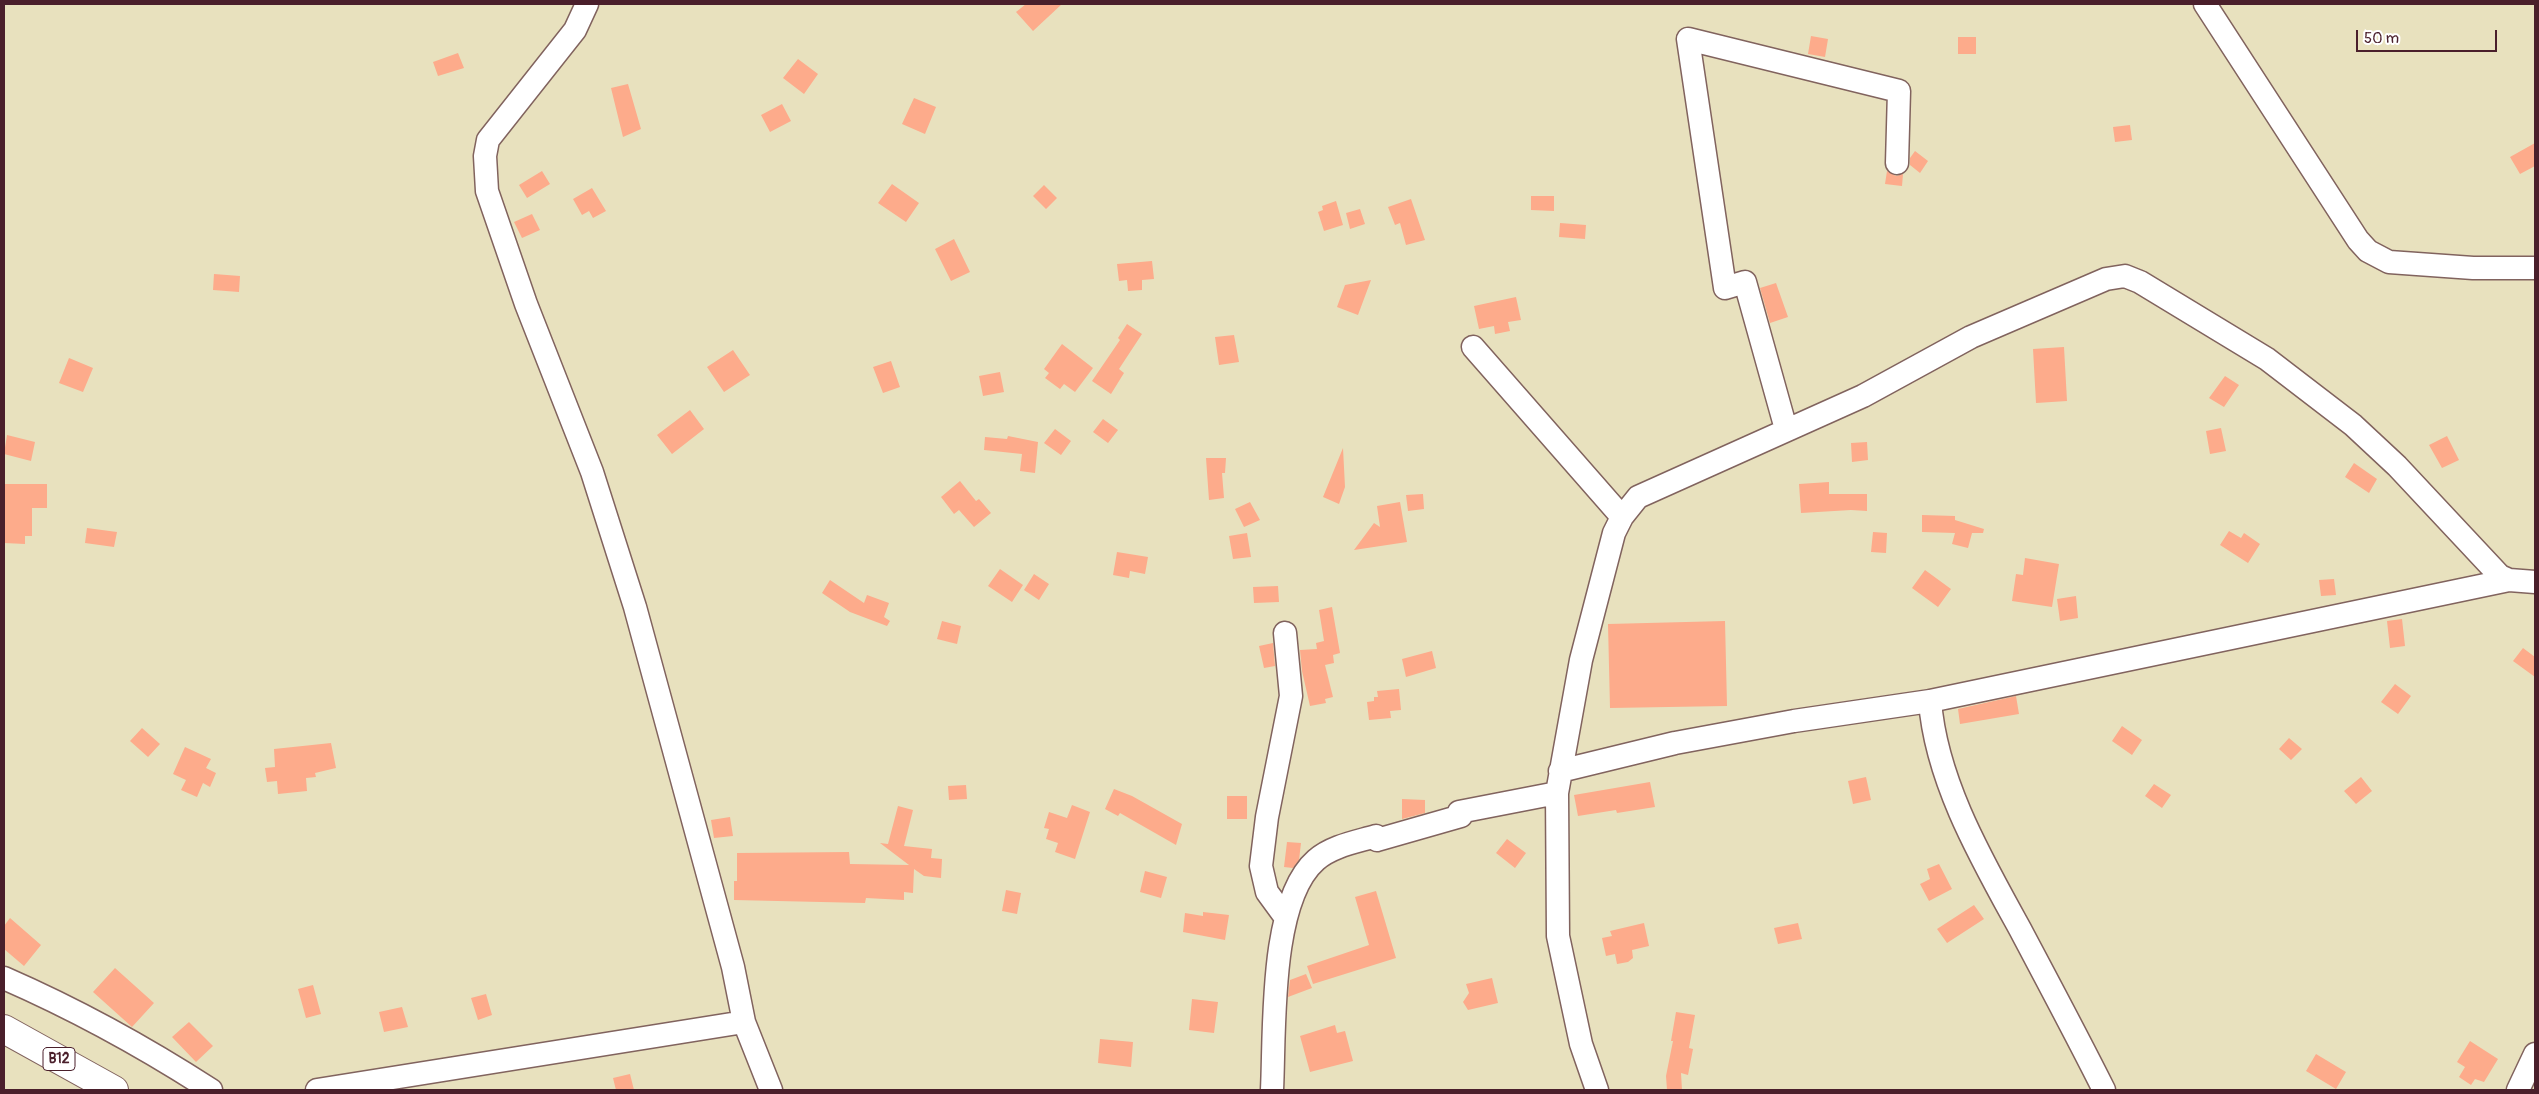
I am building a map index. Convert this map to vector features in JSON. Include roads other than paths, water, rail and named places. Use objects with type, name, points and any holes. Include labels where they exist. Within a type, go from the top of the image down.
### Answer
[{"type":"highway","name":"B12","points":[[4,1029],[114,1090]]},
{"type":"street","points":[[587,4],[574,30],[488,140],[484,156],[487,191],[526,304],[592,472],[635,608],[733,967],[744,1022],[771,1090]]},
{"type":"street","points":[[2205,4],[2358,240],[2368,251],[2389,262],[2404,264],[2473,268],[2535,268]]},
{"type":"street","points":[[1786,429],[1745,282],[1726,288],[1688,40],[1899,91],[1897,163]]},
{"type":"street","points":[[1597,1090],[1581,1044],[1558,936],[1558,782],[1588,631],[1614,533],[1622,516],[1634,501],[1646,491],[1862,396],[1971,337],[2106,279],[2125,276],[2140,282],[2267,359],[2353,425],[2397,466],[2492,570],[2509,580]]},
{"type":"street","points":[[1473,347],[1622,516]]},
{"type":"street","points":[[1272,1090],[1277,969],[1286,918],[1298,882],[1310,866],[1323,854],[1376,836],[1377,840],[1460,816],[1460,812],[1693,740],[1794,721],[1930,701],[2509,580],[2535,582]]},
{"type":"street","points":[[1285,634],[1290,696],[1267,817],[1261,866],[1267,892],[1286,918]]},
{"type":"street","points":[[1930,701],[1932,722],[1952,791],[1979,852],[2104,1090]]},
{"type":"street","points":[[4,978],[34,991],[211,1090]]},
{"type":"street","points":[[318,1090],[744,1022]]},
{"type":"street","points":[[2518,1090],[2535,1054]]}]
